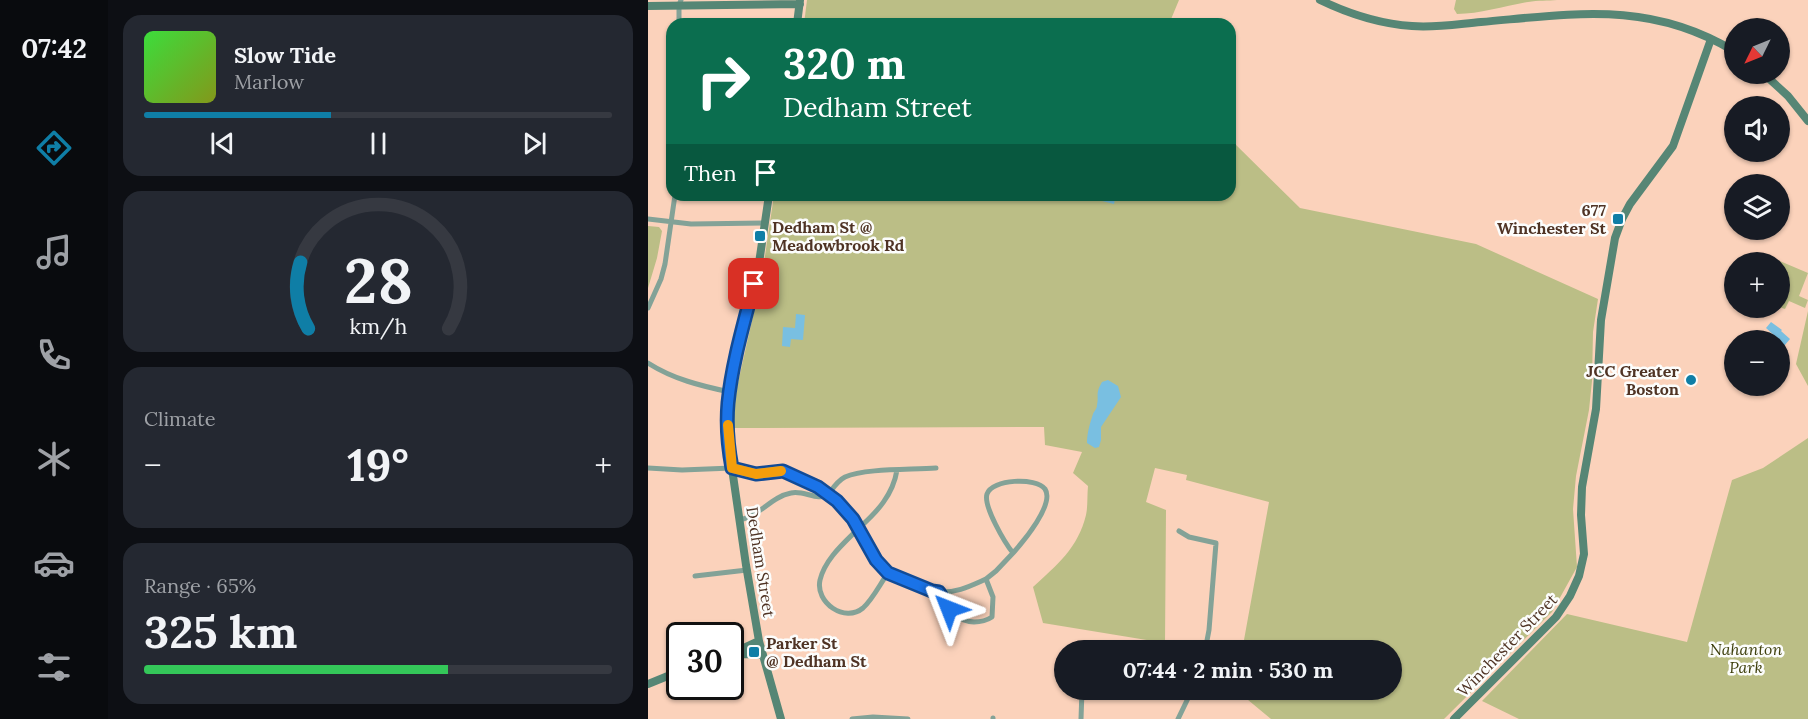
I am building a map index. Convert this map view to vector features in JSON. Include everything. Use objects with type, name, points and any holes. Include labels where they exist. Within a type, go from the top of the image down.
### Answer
[{"type":"main road","points":[[1320,0],[1365,18],[1413,26],[1442,26],[1610,13],[1659,19],[1685,27],[1724,46]]},
{"type":"main road","points":[[648,6],[680,3],[800,2],[798,18]]},
{"type":"main road","name":"Winchester Street","points":[[1454,719],[1556,616],[1568,600],[1577,581],[1584,554],[1581,515],[1582,488],[1595,420],[1601,320],[1615,238],[1630,204],[1673,146],[1711,39]]},
{"type":"main road","points":[[1775,84],[1808,121]]},
{"type":"main road","name":"Dedham Street","points":[[768,201],[759,263],[730,392],[727,434],[759,641],[781,719]]},
{"type":"main road","points":[[744,648],[759,641]]},
{"type":"main road","points":[[744,656],[763,655]]},
{"type":"main road","points":[[648,684],[666,677]]},
{"type":"street","points":[[679,18],[680,3]]},
{"type":"street","points":[[648,308],[665,264],[674,201]]},
{"type":"street","points":[[648,219],[691,224],[765,223]]},
{"type":"street","points":[[648,363],[678,379],[730,392]]},
{"type":"street","points":[[648,468],[682,470],[732,468],[756,474],[783,471],[818,487],[846,510],[859,528],[876,560],[888,573],[939,592],[965,589],[986,579],[1013,553],[1034,527],[1042,511],[1047,498],[1040,485],[1027,482],[998,483],[987,493],[988,506],[1007,546],[1013,553]]},
{"type":"street","points":[[740,520],[749,518],[780,496],[790,493],[801,492],[819,497],[828,495],[836,484],[847,476],[868,472],[936,468]]},
{"type":"street","points":[[888,573],[863,608],[849,613],[828,605],[819,590],[822,572],[834,554],[884,502],[892,488],[897,470]]},
{"type":"street","points":[[1179,531],[1188,536],[1216,543],[1207,640]]},
{"type":"street","points":[[695,576],[747,570]]},
{"type":"street","points":[[939,592],[949,609],[959,618],[967,621],[985,621],[992,617],[993,610],[993,597],[986,579]]},
{"type":"street","points":[[1081,719],[1082,700]]},
{"type":"street","points":[[1178,719],[1187,700]]},
{"type":"street","points":[[852,719],[870,717],[908,719]]},
{"type":"green space","points":[[807,0],[1179,0],[1172,18],[805,18]]},
{"type":"green space","points":[[1456,0],[1557,0],[1532,1],[1457,14],[1454,9]]},
{"type":"green space","points":[[1236,145],[1300,208],[1476,244],[1598,299],[1593,332],[1589,410],[1576,476],[1573,509],[1577,567],[1552,612],[1444,719],[1271,719],[1248,700],[1402,700],[1402,640],[1244,640],[1269,502],[1186,480],[1187,475],[1155,468],[1146,502],[1166,510],[1165,640],[1147,640],[1043,623],[1033,587],[1066,555],[1078,537],[1086,515],[1088,486],[1073,473],[1082,452],[1045,445],[1044,427],[733,428],[733,405],[762,276],[773,201],[1236,201]]},
{"type":"green space","points":[[648,226],[659,227],[662,231],[648,288]]},
{"type":"green space","points":[[1790,265],[1808,273],[1799,296],[1808,300],[1805,308],[1790,301]]},
{"type":"green space","points":[[1808,311],[1808,386],[1796,364]]},
{"type":"green space","name":"Nahanton Park","points":[[1808,438],[1808,719],[1519,719],[1482,701],[1567,614],[1687,642],[1732,480],[1763,468]]},
{"type":"water","points":[[796,314],[805,315],[803,340],[791,339],[790,347],[782,346],[783,327],[795,328]]},
{"type":"water","points":[[1771,322],[1782,330],[1768,330],[1766,328]]},
{"type":"water","points":[[1108,380],[1118,386],[1121,397],[1101,427],[1099,447],[1095,448],[1087,443],[1088,432],[1097,406],[1099,389],[1102,382]]},
{"type":"slow traffic","points":[[728,425],[727,434],[732,468],[756,474],[781,471]]},
{"type":"place","name":"677 Winchester St","points":[[1618,219]]},
{"type":"place","name":"Dedham St @ Meadowbrook Rd","points":[[760,236]]},
{"type":"place","name":"JCC Greater Boston","points":[[1691,380]]},
{"type":"place","name":"Parker St @ Dedham St","points":[[754,652]]},
{"type":"route","points":[[754,284],[734,368],[728,405],[727,434],[732,468],[756,474],[783,471],[818,487],[846,510],[859,528],[876,560],[888,573],[909,583],[939,592],[949,609]]}]
